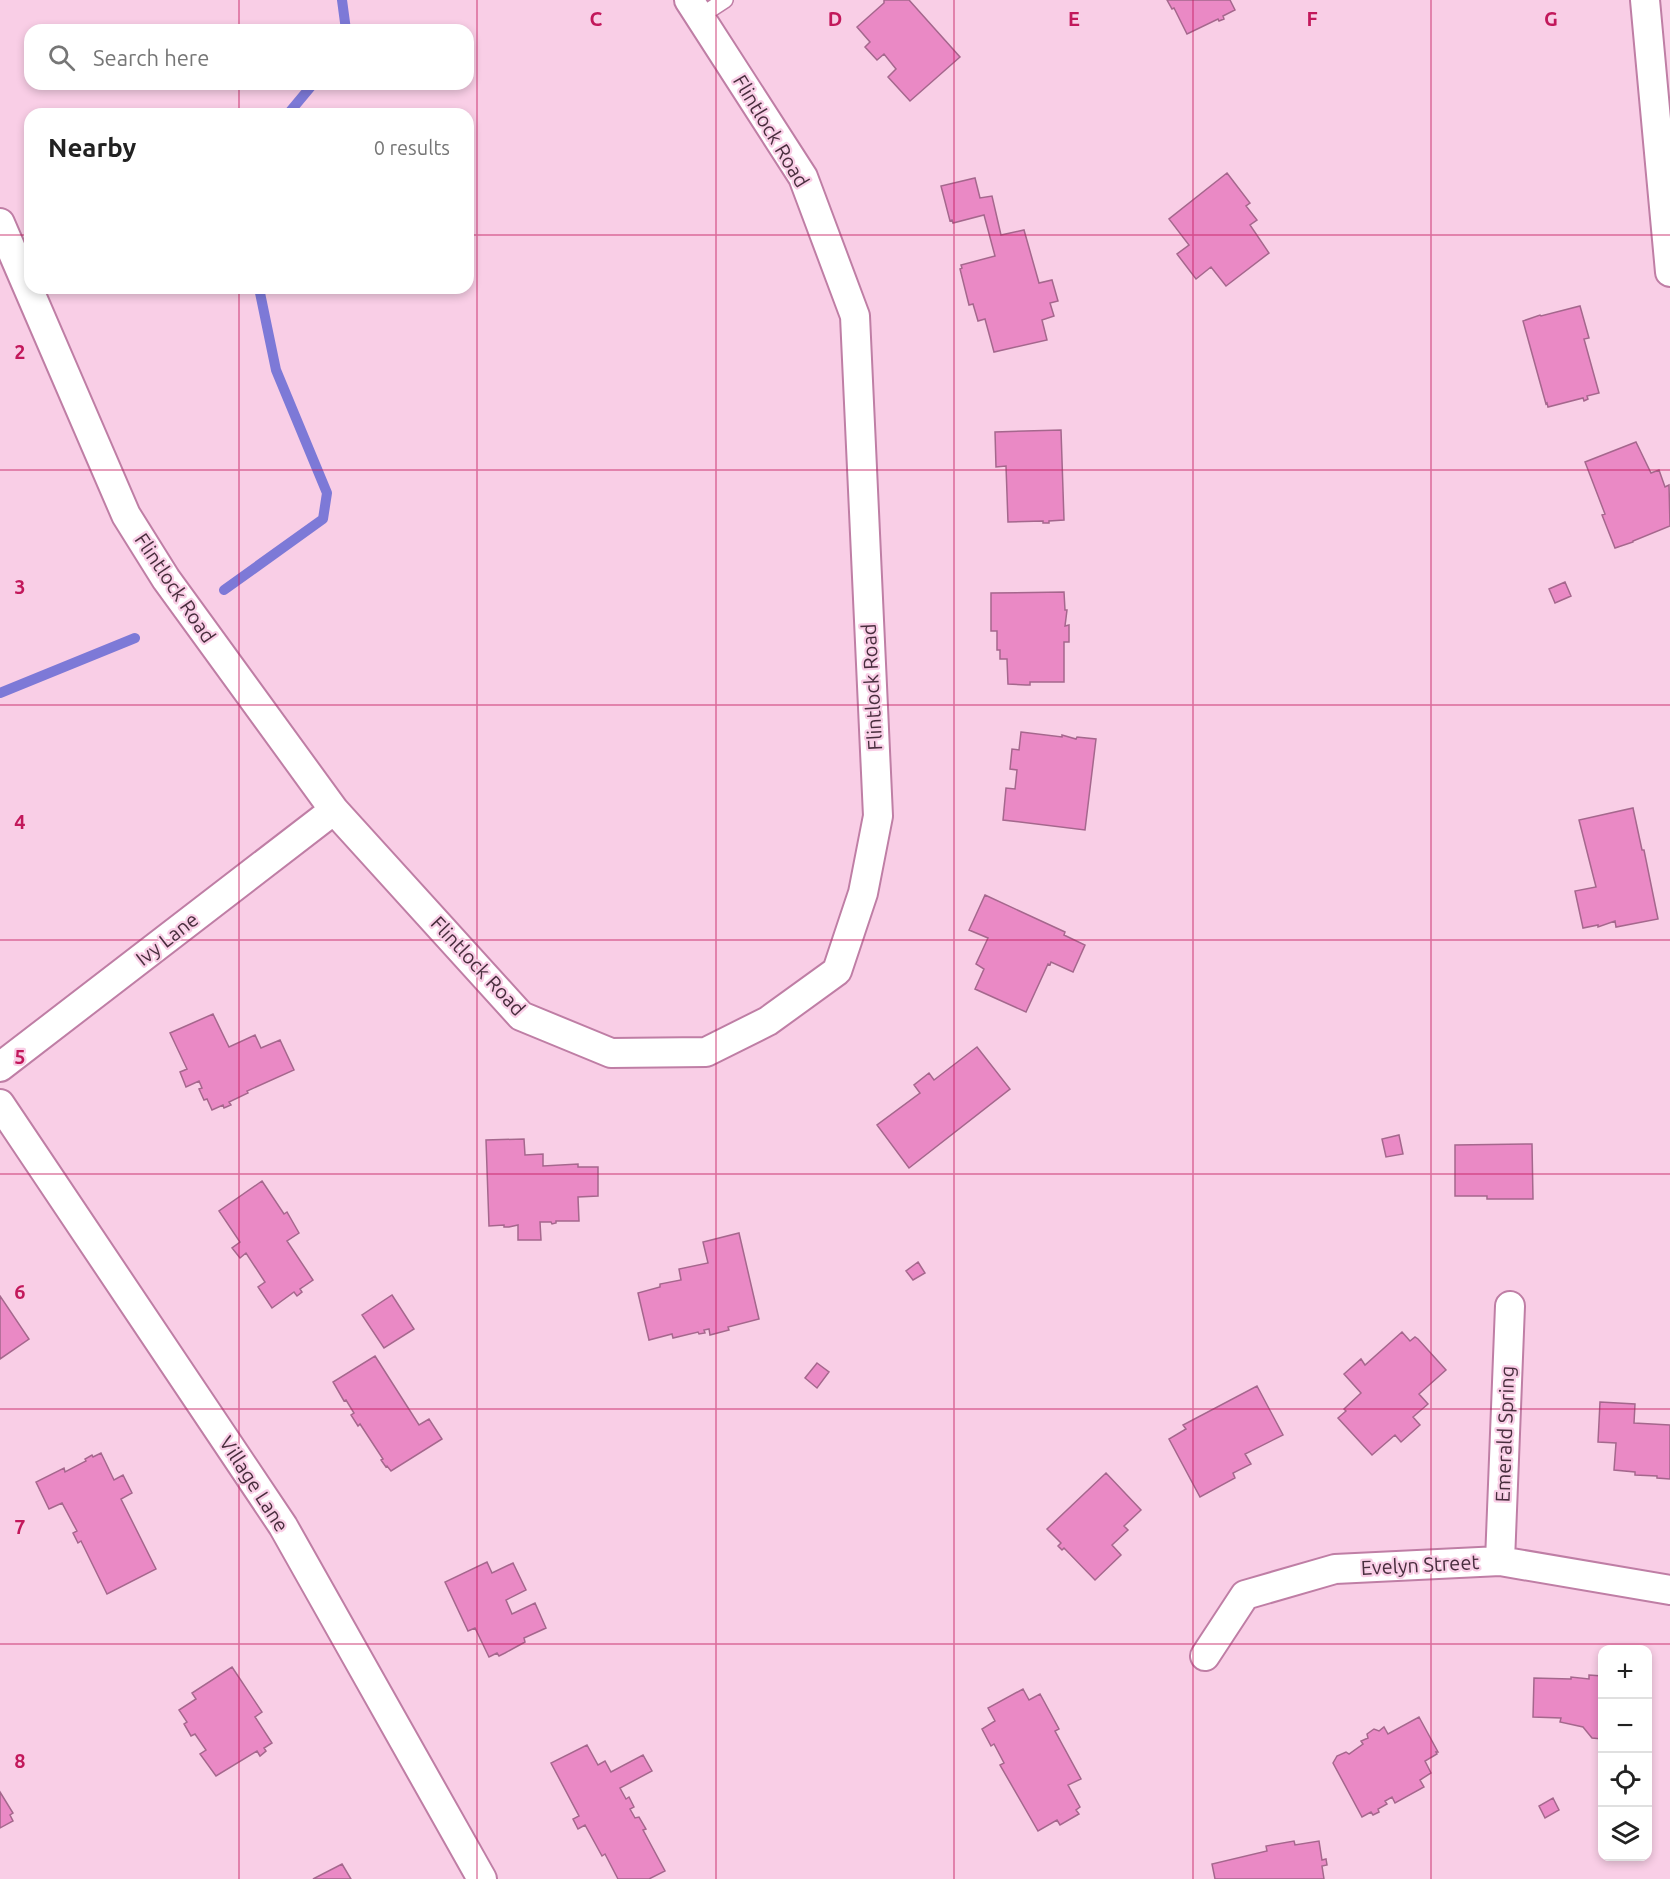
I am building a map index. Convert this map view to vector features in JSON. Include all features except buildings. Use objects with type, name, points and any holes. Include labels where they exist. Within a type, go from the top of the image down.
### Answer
[{"type":"street","points":[[1645,0],[1670,273]]},
{"type":"street","name":"Flintlock Road","points":[[31,294],[126,515],[166,579],[334,810],[521,1016],[611,1053],[706,1052],[768,1021],[837,970],[863,893],[878,816],[855,316],[803,177],[694,8]]},
{"type":"street","name":"Flintlock Road","points":[[0,223],[24,279]]},
{"type":"street","name":"Ivy Lane","points":[[0,1067],[334,810]]},
{"type":"street","name":"Village Lane","points":[[0,1104],[283,1526],[482,1879]]},
{"type":"street","name":"Emerald Spring","points":[[1500,1561],[1510,1306]]},
{"type":"street","name":"Evelyn Street","points":[[1205,1656],[1245,1595],[1335,1569],[1500,1561],[1670,1590]]},
{"type":"lane","points":[[694,8],[725,0]]},
{"type":"waterway","points":[[342,0],[345,24]]},
{"type":"waterway","points":[[293,108],[308,90]]},
{"type":"waterway","points":[[224,590],[323,519],[327,493],[276,370],[260,294]]},
{"type":"waterway","points":[[0,693],[135,638]]}]
